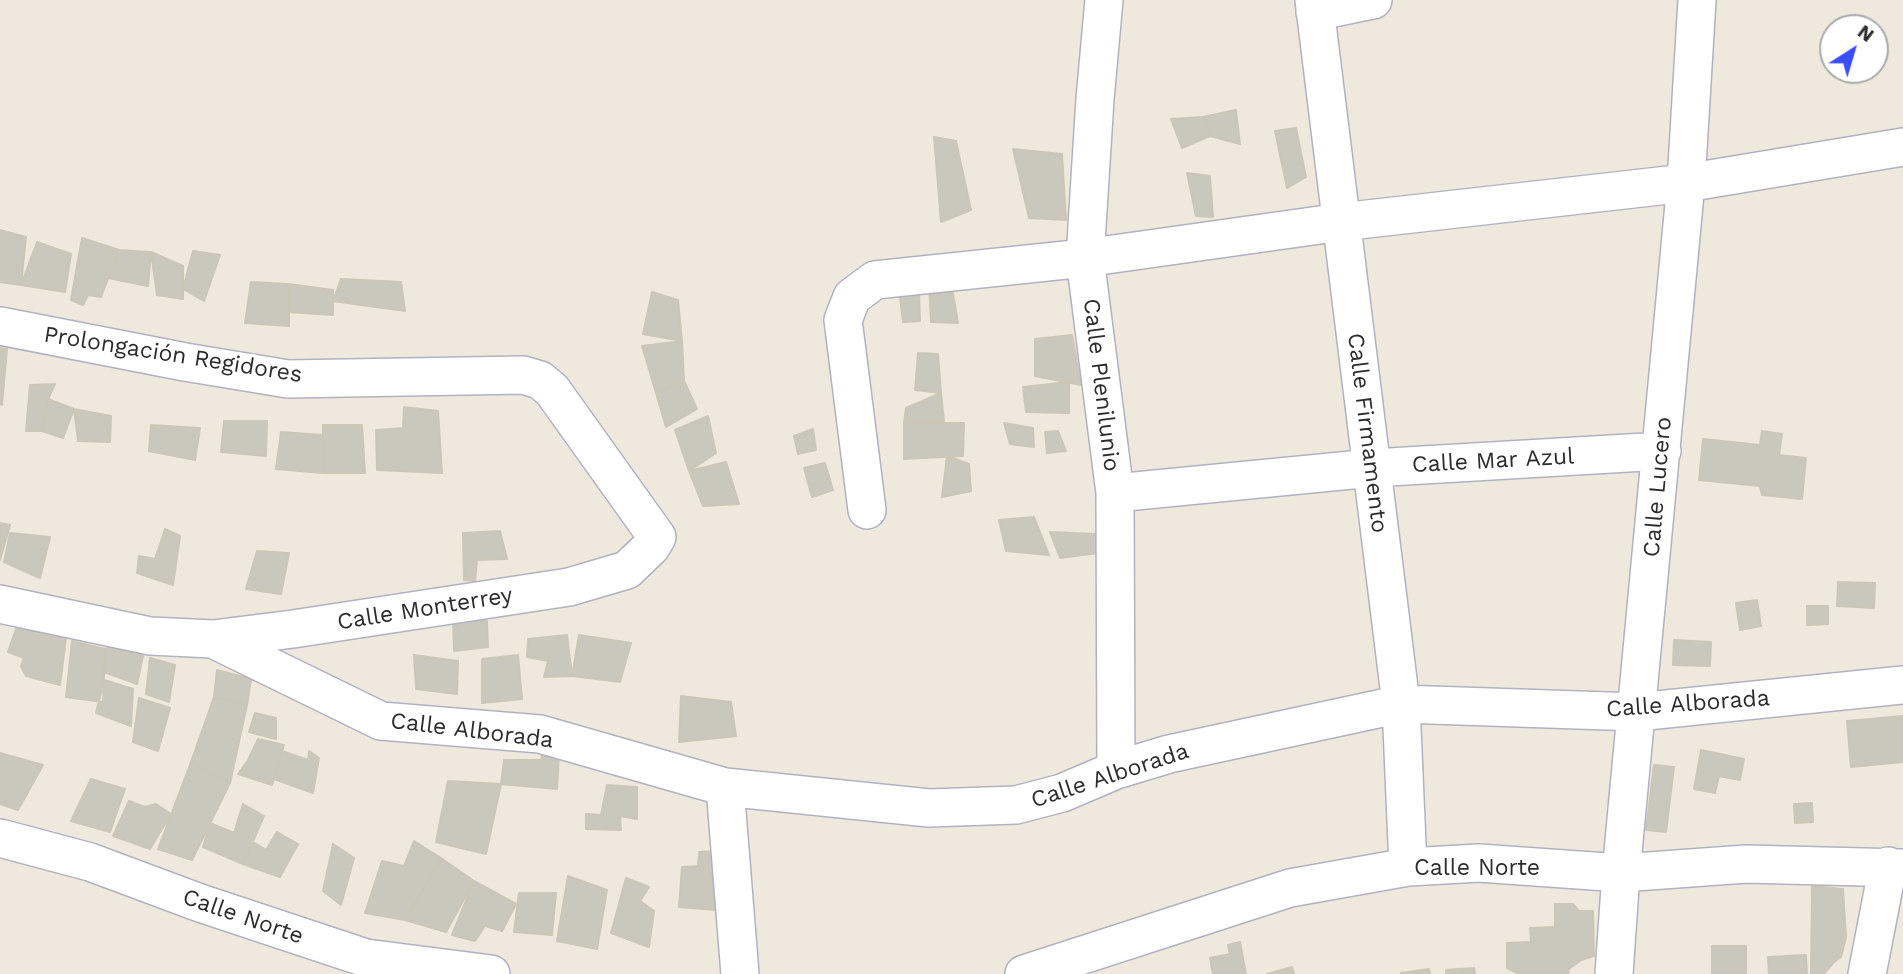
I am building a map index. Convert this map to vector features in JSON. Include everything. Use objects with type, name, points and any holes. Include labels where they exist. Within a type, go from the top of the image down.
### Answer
[{"type":"street","name":"Calle Plenilunio","points":[[1104,0],[1084,258],[1115,492],[1116,770]]},
{"type":"street","points":[[1315,6],[1373,0]]},
{"type":"street","name":"Calle Lucero","points":[[1614,974],[1621,873],[1686,183],[1697,0]]},
{"type":"street","name":"Calle Firmamento","points":[[1315,6],[1401,705],[1408,867]]},
{"type":"street","points":[[867,510],[843,320],[852,297],[875,280],[1084,258],[1341,222],[1686,183],[1903,147]]},
{"type":"street","name":"Prolongación Regidores","points":[[0,326],[288,379],[523,375],[540,380],[552,390]]},
{"type":"street","name":"Calle Monterrey","points":[[0,604],[150,636],[213,639],[569,587],[627,570],[651,547],[657,537],[552,390]]},
{"type":"street","name":"Calle Mar Azul","points":[[1115,492],[1372,468],[1662,451]]},
{"type":"street","name":"Calle Alborada","points":[[213,639],[381,721],[540,734],[725,788],[929,808],[1016,805],[1062,793],[1116,770],[1169,754],[1401,705],[1637,712],[1903,685]]},
{"type":"street","points":[[725,788],[740,974]]},
{"type":"street","name":"Calle Norte","points":[[0,838],[90,862],[200,903],[366,958],[491,974]]},
{"type":"street","name":"Calle Norte","points":[[1024,974],[1290,888],[1408,867],[1479,863],[1621,873],[1746,864],[1895,867]]},
{"type":"street","points":[[1867,974],[1895,867]]},
{"type":"building","points":[[1236,110],[1240,144],[1210,136],[1203,117]]},
{"type":"building","points":[[1203,117],[1210,136],[1182,148],[1171,119]]},
{"type":"building","points":[[1296,128],[1306,177],[1287,188],[1275,131]]},
{"type":"building","points":[[934,137],[956,141],[971,210],[941,222]]},
{"type":"building","points":[[1013,149],[1062,154],[1066,220],[1029,218]]},
{"type":"building","points":[[1187,173],[1210,176],[1213,217],[1196,216]]},
{"type":"building","points":[[0,230],[26,237],[21,285],[0,282]]},
{"type":"building","points":[[82,238],[119,250],[101,297],[88,295],[83,305],[71,300]]},
{"type":"building","points":[[37,242],[71,254],[65,292],[21,285]]},
{"type":"building","points":[[119,250],[151,252],[148,286],[108,278]]},
{"type":"building","points":[[193,251],[220,255],[204,301],[183,289]]},
{"type":"building","points":[[151,252],[183,266],[183,299],[157,295]]},
{"type":"building","points":[[341,279],[401,282],[405,311],[333,301]]},
{"type":"building","points":[[251,282],[289,284],[289,326],[245,323]]},
{"type":"building","points":[[951,282],[958,323],[931,322],[929,284]]},
{"type":"building","points":[[289,284],[333,290],[333,315],[289,312]]},
{"type":"building","points":[[899,289],[919,291],[920,321],[903,322]]},
{"type":"building","points":[[652,292],[678,300],[682,341],[643,334]]},
{"type":"building","points":[[1072,335],[1081,385],[1035,376],[1035,339]]},
{"type":"building","points":[[682,341],[684,381],[656,393],[642,346]]},
{"type":"building","points":[[0,348],[7,349],[2,405],[0,404]]},
{"type":"building","points":[[918,353],[938,354],[941,393],[915,390]]},
{"type":"building","points":[[684,381],[697,409],[666,427],[656,393]]},
{"type":"building","points":[[1069,382],[1069,413],[1026,412],[1023,387]]},
{"type":"building","points":[[55,384],[48,399],[42,431],[26,431],[30,385]]},
{"type":"building","points":[[941,393],[944,421],[904,423],[906,408]]},
{"type":"building","points":[[48,399],[74,409],[63,438],[42,431]]},
{"type":"building","points":[[404,407],[438,411],[442,473],[377,470],[376,430],[403,428]]},
{"type":"building","points":[[74,409],[111,416],[110,442],[78,441]]},
{"type":"building","points":[[708,416],[716,453],[689,471],[675,430]]},
{"type":"building","points":[[224,421],[267,421],[266,456],[221,452]]},
{"type":"building","points":[[904,423],[964,423],[963,456],[904,459]]},
{"type":"building","points":[[1004,423],[1033,428],[1034,447],[1010,444]]},
{"type":"building","points":[[151,425],[200,428],[195,460],[149,451]]},
{"type":"building","points":[[323,425],[362,425],[365,473],[323,473]]},
{"type":"building","points":[[813,429],[816,450],[798,454],[794,436]]},
{"type":"building","points":[[1058,431],[1066,451],[1047,453],[1045,432]]},
{"type":"building","points":[[1762,431],[1782,434],[1779,455],[1806,458],[1802,499],[1762,495],[1760,486],[1699,480],[1703,439],[1760,445]]},
{"type":"building","points":[[281,432],[323,435],[323,473],[276,469]]},
{"type":"building","points":[[947,456],[969,464],[971,491],[942,497]]},
{"type":"building","points":[[726,462],[739,504],[703,506],[689,471]]},
{"type":"building","points":[[825,463],[833,490],[812,497],[804,468]]},
{"type":"building","points":[[1034,517],[1049,555],[1006,551],[999,520]]},
{"type":"building","points":[[0,523],[10,525],[0,560]]},
{"type":"building","points":[[165,529],[180,536],[173,585],[137,573],[139,556],[155,559]]},
{"type":"building","points":[[500,531],[507,559],[477,560],[475,581],[464,580],[463,533]]},
{"type":"building","points":[[1050,532],[1097,534],[1098,553],[1060,558]]},
{"type":"building","points":[[10,533],[50,537],[40,578],[4,562]]},
{"type":"building","points":[[257,551],[289,553],[281,594],[246,589]]},
{"type":"building","points":[[1838,582],[1875,583],[1874,608],[1837,606]]},
{"type":"building","points":[[1757,600],[1761,626],[1740,630],[1736,603]]},
{"type":"building","points":[[1807,606],[1828,606],[1828,624],[1807,625]]},
{"type":"building","points":[[453,618],[487,621],[488,647],[454,651]]},
{"type":"building","points":[[18,623],[66,638],[60,685],[26,676],[21,666],[24,658],[8,652]]},
{"type":"building","points":[[567,635],[572,676],[544,677],[548,661],[527,657],[528,639]]},
{"type":"building","points":[[579,635],[631,643],[620,682],[572,676]]},
{"type":"building","points":[[1674,640],[1711,642],[1710,666],[1673,665]]},
{"type":"building","points":[[72,641],[105,649],[103,702],[66,697]]},
{"type":"building","points":[[107,642],[143,656],[137,684],[104,672]]},
{"type":"building","points":[[414,655],[458,661],[457,694],[416,689]]},
{"type":"building","points":[[518,655],[522,699],[482,703],[482,659]]},
{"type":"building","points":[[150,658],[175,665],[169,702],[146,694]]},
{"type":"building","points":[[217,670],[251,679],[247,705],[214,697]]},
{"type":"building","points":[[104,680],[133,689],[131,726],[96,713]]},
{"type":"building","points":[[681,696],[731,702],[736,736],[679,742]]},
{"type":"building","points":[[214,697],[247,705],[230,783],[191,762]]},
{"type":"building","points":[[139,698],[170,708],[158,751],[133,742]]},
{"type":"building","points":[[255,713],[276,718],[276,739],[249,732]]},
{"type":"building","points":[[1903,716],[1903,762],[1851,767],[1847,721]]},
{"type":"building","points":[[258,739],[284,745],[272,785],[238,774]]},
{"type":"building","points":[[544,747],[559,754],[557,789],[501,784],[504,760],[541,760]]},
{"type":"building","points":[[1701,750],[1744,759],[1740,780],[1719,776],[1715,793],[1694,789]]},
{"type":"building","points":[[282,751],[308,760],[309,751],[319,758],[313,793],[274,779]]},
{"type":"building","points":[[0,753],[43,765],[18,810],[0,804]]},
{"type":"building","points":[[191,762],[230,783],[192,860],[158,849]]},
{"type":"building","points":[[1654,765],[1674,767],[1666,832],[1646,830]]},
{"type":"building","points":[[91,779],[125,789],[110,832],[71,821]]},
{"type":"building","points":[[448,781],[501,784],[486,854],[436,842]]},
{"type":"building","points":[[607,785],[637,787],[637,819],[620,816],[621,830],[586,829],[586,814],[601,815]]},
{"type":"building","points":[[129,801],[145,807],[156,804],[171,814],[150,849],[113,836]]},
{"type":"building","points":[[1812,803],[1813,822],[1795,823],[1794,804]]},
{"type":"building","points":[[243,804],[264,816],[243,864],[203,847],[210,823],[234,833]]},
{"type":"building","points":[[277,832],[298,844],[280,877],[243,864],[253,842],[266,850]]},
{"type":"building","points":[[414,841],[441,858],[405,920],[365,913],[382,861],[404,866]]},
{"type":"building","points":[[333,844],[354,858],[341,905],[323,891]]},
{"type":"building","points":[[720,851],[727,911],[679,907],[682,867],[698,866],[699,852]]},
{"type":"building","points":[[441,858],[474,881],[446,932],[405,920]]},
{"type":"building","points":[[568,876],[607,890],[597,949],[557,941]]},
{"type":"building","points":[[626,878],[649,887],[640,901],[654,911],[649,947],[611,933]]},
{"type":"building","points":[[474,881],[516,904],[502,931],[485,926],[475,941],[452,935]]},
{"type":"building","points":[[1812,886],[1843,889],[1846,937],[1841,957],[1824,974],[1811,974]]},
{"type":"building","points":[[519,893],[556,893],[552,935],[514,932]]},
{"type":"building","points":[[1555,904],[1573,904],[1579,911],[1593,911],[1594,956],[1581,960],[1569,969],[1568,974],[1519,974],[1507,968],[1507,943],[1531,942],[1530,928],[1555,927]]},
{"type":"building","points":[[1240,942],[1246,974],[1213,974],[1210,958],[1230,954],[1228,945]]},
{"type":"building","points":[[1712,946],[1746,946],[1746,974],[1712,974]]},
{"type":"building","points":[[1806,955],[1807,974],[1769,974],[1768,957]]},
{"type":"building","points":[[1292,967],[1294,974],[1267,974]]},
{"type":"building","points":[[1474,968],[1475,974],[1446,974],[1446,970]]},
{"type":"building","points":[[1429,969],[1430,974],[1401,974],[1401,973]]}]
